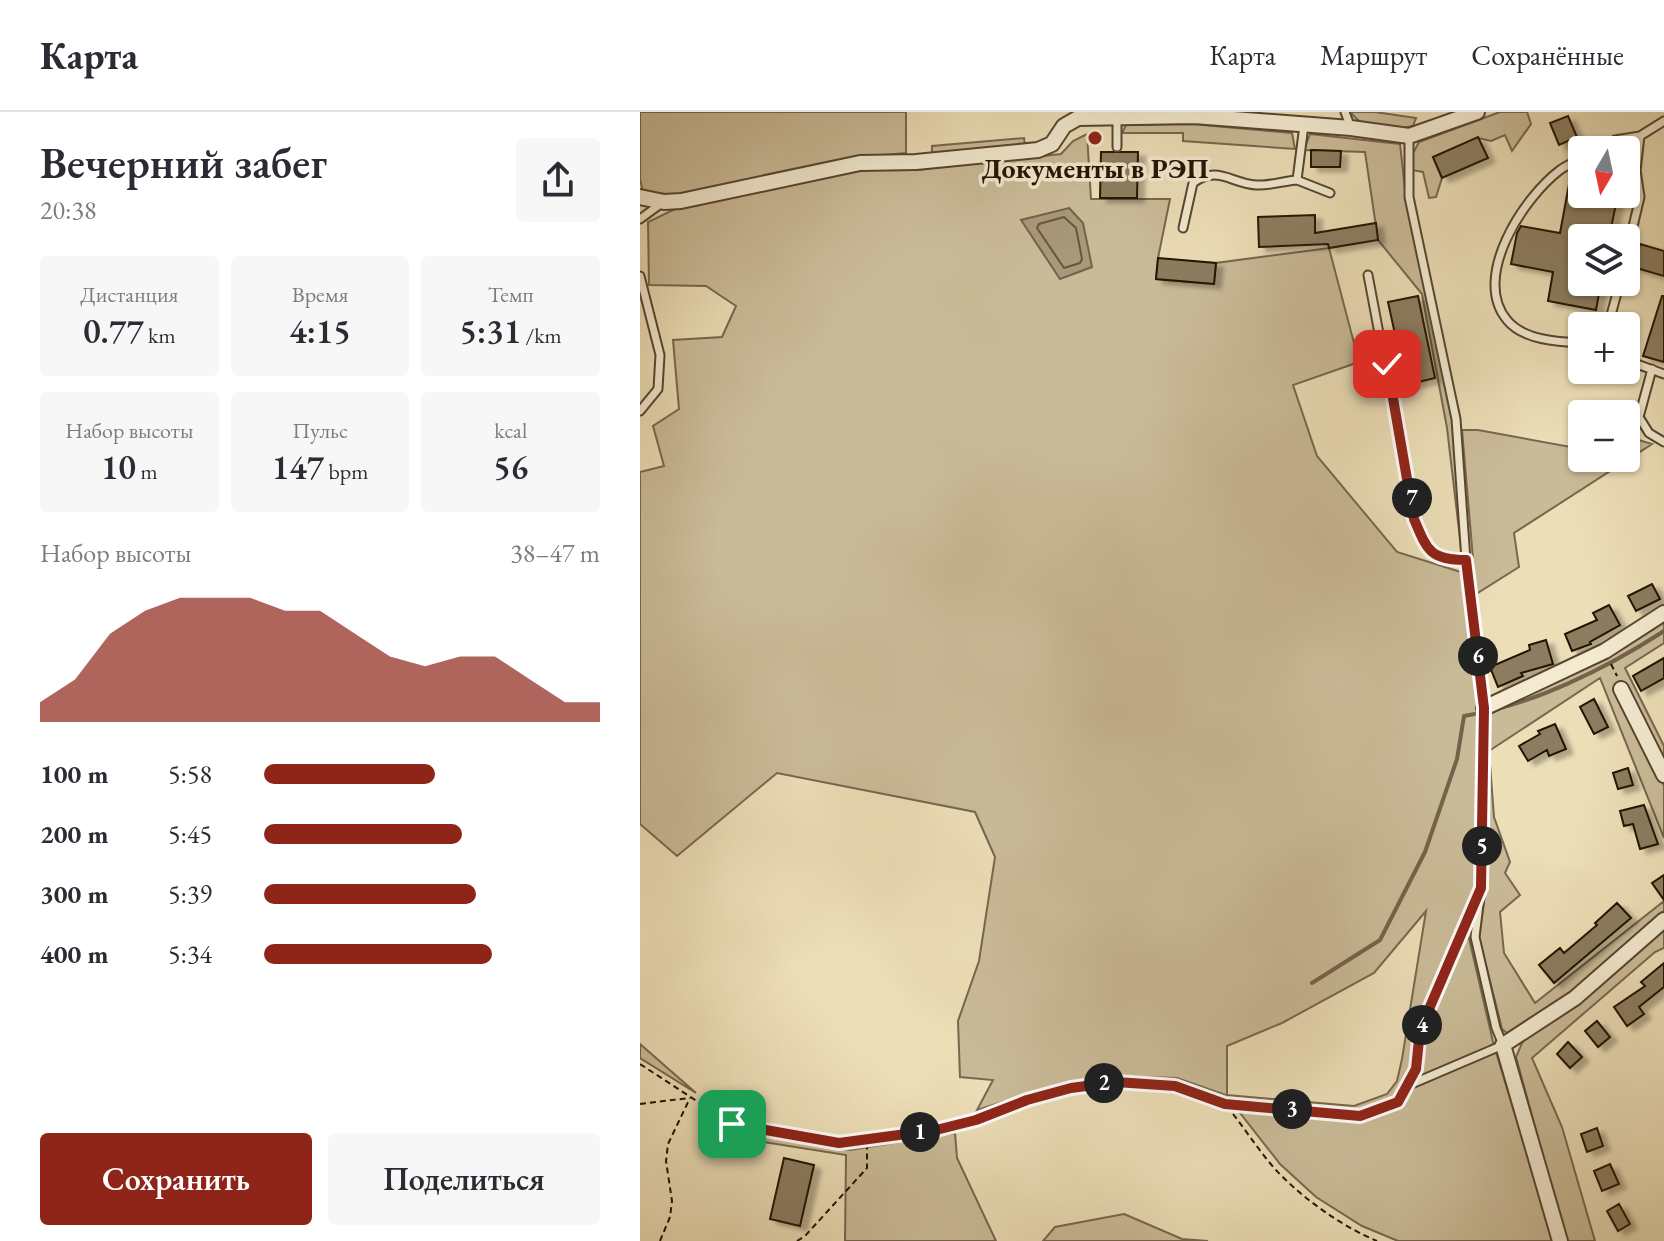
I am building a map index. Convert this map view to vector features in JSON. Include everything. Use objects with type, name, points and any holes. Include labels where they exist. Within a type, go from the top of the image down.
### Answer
[{"type":"street","points":[[640,197],[664,202],[681,201],[860,163],[916,162],[1038,150],[1052,144],[1069,122],[1078,118],[1194,116],[1351,128],[1409,136],[1477,112]]},
{"type":"street","points":[[1484,708],[1605,651],[1664,613]]},
{"type":"street","points":[[1621,689],[1664,775]]},
{"type":"street","points":[[1560,1241],[1503,1045],[1575,998],[1664,920]]},
{"type":"lane","points":[[1345,112],[1351,128]]},
{"type":"lane","points":[[1117,118],[1117,147]]},
{"type":"lane","points":[[1640,136],[1664,121]]},
{"type":"lane","points":[[1297,180],[1304,125]]},
{"type":"lane","points":[[1407,1086],[1503,1045],[1496,1028],[1475,937],[1481,888],[1484,708],[1466,560],[1456,419],[1409,197],[1409,136]]},
{"type":"lane","points":[[1568,165],[1536,193],[1513,225],[1499,257],[1494,280],[1496,302],[1508,322],[1541,338],[1568,341]]},
{"type":"lane","points":[[1183,228],[1193,183],[1205,174],[1223,175],[1256,185],[1297,180],[1330,193]]},
{"type":"lane","points":[[640,219],[664,202]]},
{"type":"lane","points":[[1368,275],[1414,519],[1433,554],[1445,560],[1466,560]]},
{"type":"lane","points":[[640,276],[660,355],[658,389],[640,411]]},
{"type":"lane","points":[[1640,365],[1664,374]]},
{"type":"lane","points":[[1652,369],[1639,417],[1649,433],[1664,442]]},
{"type":"lane","points":[[1225,1104],[1360,1116],[1398,1102],[1416,1069],[1420,1030],[1481,888]]},
{"type":"path","points":[[1608,659],[1616,673]]},
{"type":"path","points":[[640,1064],[718,1118],[751,1129],[839,1143],[936,1130],[1071,1088],[1116,1082],[1175,1086],[1225,1104],[1276,1170],[1325,1210],[1358,1233],[1377,1241]]},
{"type":"path","points":[[640,1104],[691,1097]]},
{"type":"path","points":[[660,1241],[670,1217],[672,1201],[666,1161],[668,1144],[691,1097]]},
{"type":"path","points":[[797,1241],[867,1168],[867,1140]]},
{"type":"shaded area","points":[[640,112],[906,112],[906,153],[864,157],[676,195],[643,192],[640,179]]},
{"type":"shaded area","points":[[1351,112],[1416,118],[1413,126],[1379,128],[1363,123]]},
{"type":"shaded area","points":[[1500,112],[1527,112],[1531,124],[1512,151],[1505,135],[1491,141],[1478,138],[1433,157],[1442,178],[1436,197],[1429,198],[1423,172],[1411,170],[1411,157],[1419,142]]},
{"type":"shaded area","points":[[1192,124],[1292,133],[1295,149],[1183,141],[1183,133],[1122,133],[1126,125]]},
{"type":"shaded area","points":[[1087,134],[1091,199],[1170,199],[1156,279],[1214,284],[1216,263],[1329,248],[1359,362],[1293,385],[1317,456],[1397,552],[1464,573],[1479,709],[1476,873],[1468,934],[1493,1042],[1553,1241],[1398,1241],[1362,1226],[1316,1197],[1280,1164],[1226,1095],[1177,1078],[1114,1076],[1068,1082],[977,1110],[993,1080],[960,1077],[958,1021],[979,961],[995,857],[975,812],[777,773],[677,856],[640,824],[640,472],[664,466],[653,426],[679,409],[673,340],[722,337],[736,306],[706,286],[649,285],[648,222],[675,209],[756,188],[861,168],[916,170],[1061,154],[1073,141]],"holes":[[[1426,911],[1397,1081],[1387,1094],[1354,1106],[1227,1095],[1227,1046],[1282,1023],[1374,973]]]},
{"type":"shaded area","points":[[1310,134],[1400,144],[1406,198],[1453,419],[1462,556],[1447,428],[1422,294],[1378,240],[1365,152],[1304,150]]},
{"type":"shaded area","points":[[1024,138],[1025,145],[932,153],[932,146]]},
{"type":"shaded area","points":[[1462,430],[1478,430],[1568,446],[1568,472],[1609,472],[1514,533],[1519,567],[1476,594]]},
{"type":"shaded area","points":[[1640,440],[1652,444],[1640,452]]},
{"type":"shaded area","points":[[1664,620],[1664,643],[1625,668],[1664,746],[1664,765],[1618,690],[1664,786],[1664,838],[1600,678],[1489,751],[1494,817],[1510,862],[1505,873],[1520,895],[1500,912],[1504,953],[1535,1003],[1664,901],[1664,911],[1569,995],[1509,1035],[1502,1029],[1479,937],[1486,887],[1488,710],[1615,653]]},
{"type":"shaded area","points":[[1664,925],[1664,948],[1655,952],[1532,1058],[1562,1127],[1595,1241],[1566,1241],[1516,1057],[1525,1036]]},
{"type":"shaded area","points":[[640,1044],[696,1093],[640,1058]]},
{"type":"shaded area","points":[[731,1131],[850,1150],[955,1133],[957,1158],[996,1241],[845,1241],[846,1155],[738,1138]]},
{"type":"shaded area","points":[[1124,1214],[1182,1239],[1208,1241],[1043,1241],[1055,1227]]},
{"type":"water","points":[[1069,208],[1083,223],[1092,267],[1060,279],[1021,220]]},
{"type":"building","points":[[1568,116],[1577,136],[1568,136],[1568,141],[1559,145],[1550,123]]},
{"type":"building","points":[[1478,137],[1488,158],[1442,178],[1433,157]]},
{"type":"building","points":[[1311,150],[1341,151],[1340,167],[1311,167]]},
{"type":"building","points":[[1101,152],[1138,152],[1137,198],[1100,198]]},
{"type":"building","points":[[1568,190],[1568,208],[1615,208],[1612,224],[1568,224],[1568,296],[1598,296],[1596,310],[1548,301],[1553,272],[1511,264],[1521,226],[1560,233]]},
{"type":"building","points":[[1315,215],[1315,233],[1376,223],[1378,240],[1329,248],[1328,244],[1259,247],[1258,217]]},
{"type":"building","points":[[1640,244],[1664,251],[1664,276],[1640,269]]},
{"type":"building","points":[[1158,258],[1216,263],[1214,284],[1156,279]]},
{"type":"building","points":[[1418,296],[1435,378],[1406,385],[1388,302]]},
{"type":"building","points":[[1664,296],[1664,362],[1643,356]]},
{"type":"building","points":[[1652,584],[1660,599],[1636,611],[1628,596]]},
{"type":"building","points":[[1609,605],[1620,625],[1591,644],[1572,651],[1565,634],[1597,620],[1593,613]]},
{"type":"building","points":[[1546,640],[1553,664],[1521,673],[1523,676],[1498,687],[1490,667],[1530,650],[1529,645]]},
{"type":"building","points":[[1664,658],[1664,678],[1641,691],[1633,676]]},
{"type":"building","points":[[1594,699],[1608,727],[1594,734],[1580,707]]},
{"type":"building","points":[[1555,724],[1566,749],[1549,756],[1547,750],[1528,761],[1519,746],[1540,734],[1538,731]]},
{"type":"building","points":[[1628,768],[1633,785],[1618,789],[1613,773]]},
{"type":"building","points":[[1644,805],[1658,844],[1640,849],[1633,824],[1624,826],[1620,811]]},
{"type":"building","points":[[1664,875],[1664,900],[1652,883]]},
{"type":"building","points":[[1617,903],[1631,918],[1554,983],[1539,965],[1560,948],[1564,953]]},
{"type":"building","points":[[1664,963],[1664,987],[1639,1007],[1644,1014],[1627,1026],[1614,1007],[1645,986],[1641,982]]},
{"type":"building","points":[[1597,1021],[1610,1037],[1598,1047],[1585,1031]]},
{"type":"building","points":[[1568,1042],[1582,1057],[1570,1068],[1557,1054]]},
{"type":"building","points":[[1597,1128],[1603,1146],[1587,1152],[1581,1134]]},
{"type":"building","points":[[784,1158],[814,1165],[800,1226],[770,1219]]},
{"type":"building","points":[[1610,1164],[1619,1184],[1602,1191],[1594,1171]]},
{"type":"building","points":[[1619,1204],[1630,1224],[1618,1231],[1607,1211]]},
{"type":"waterway","points":[[1312,983],[1380,940],[1425,852],[1457,759],[1464,716],[1516,704],[1568,684],[1664,631]]},
{"type":"place","name":"Документы в РЭП","points":[[1095,138]]},
{"type":"route","points":[[732,1124],[839,1143],[936,1130],[1071,1088],[1116,1082],[1175,1086],[1225,1104],[1360,1116],[1398,1102],[1416,1069],[1420,1030],[1481,888],[1484,708],[1466,560],[1445,560],[1433,554],[1414,519],[1387,364]]}]
